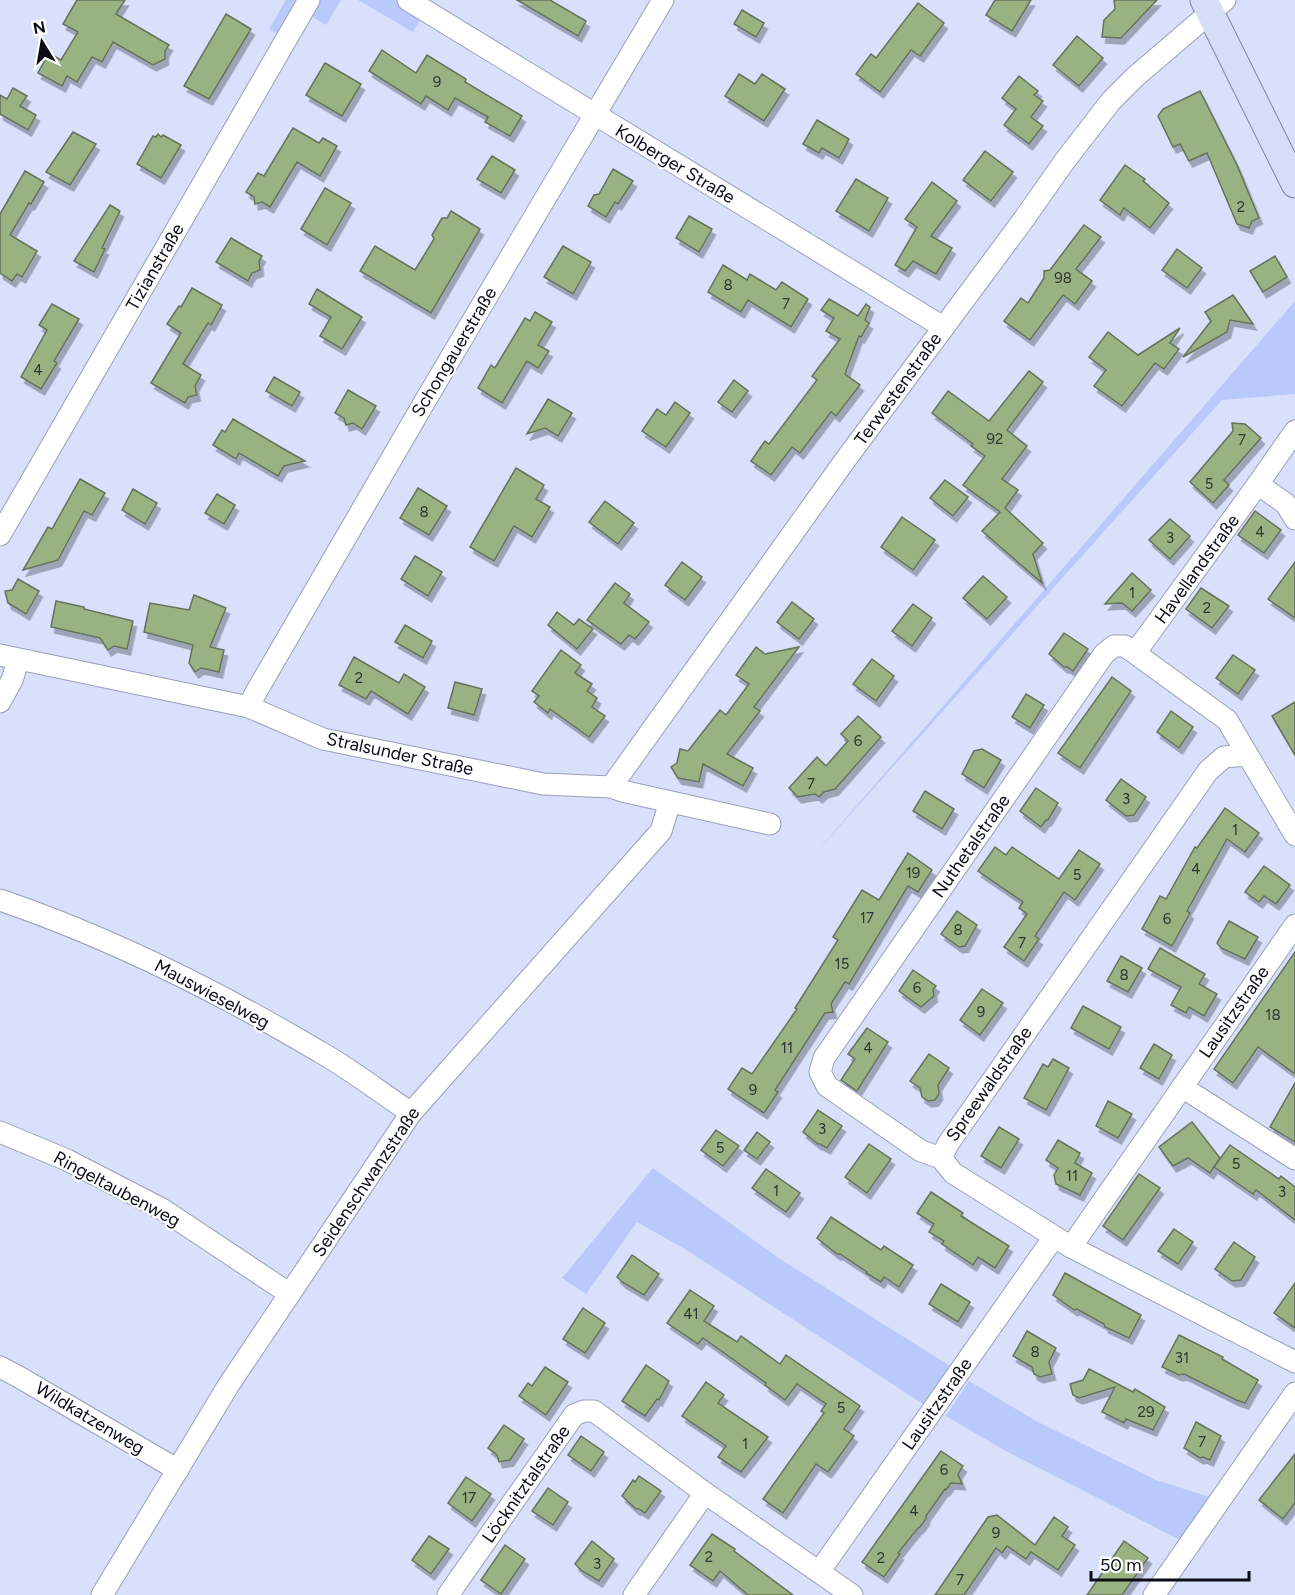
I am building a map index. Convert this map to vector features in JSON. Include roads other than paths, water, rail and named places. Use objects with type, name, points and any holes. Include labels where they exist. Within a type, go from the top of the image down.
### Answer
[{"type":"main road","points":[[1213,5],[1295,184]]},
{"type":"street","name":"Tizianstraße","points":[[0,535],[309,0]]},
{"type":"street","name":"Kolberger Straße","points":[[408,0],[943,327]]},
{"type":"street","name":"Schongauerstraße","points":[[249,707],[416,417],[663,0]]},
{"type":"street","name":"Terwestenstraße","points":[[611,787],[1064,162],[1111,101],[1213,5]]},
{"type":"street","name":"Havellandstraße","points":[[1135,653],[1295,431]]},
{"type":"street","points":[[1258,484],[1286,504],[1295,519]]},
{"type":"street","name":"Nuthetalstraße","points":[[941,1158],[921,1151],[828,1086],[820,1072],[824,1058],[1104,654],[1114,646],[1125,646],[1135,653]]},
{"type":"street","points":[[1135,653],[1227,720],[1295,835]]},
{"type":"street","name":"Stralsunder Straße","points":[[9,658],[249,707],[323,739],[543,784],[611,787],[770,825]]},
{"type":"street","points":[[0,702],[12,681],[9,658]]},
{"type":"street","name":"Spreewaldstraße","points":[[1247,755],[1224,757],[1208,771],[948,1144],[941,1158],[953,1173],[1062,1242],[1295,1362]]},
{"type":"street","name":"Seidenschwanzstraße","points":[[102,1595],[228,1386],[411,1113],[661,831],[670,802]]},
{"type":"street","name":"Mauswieselweg","points":[[0,900],[124,949],[215,994],[322,1052],[411,1113]]},
{"type":"street","name":"Lausitzstraße","points":[[819,1572],[1062,1242],[1182,1087],[1295,925]]},
{"type":"street","points":[[1182,1087],[1295,1159]]},
{"type":"street","name":"Ringeltaubenweg","points":[[0,1132],[67,1161],[162,1209],[290,1294]]},
{"type":"street","name":"Wildkatzenweg","points":[[0,1367],[178,1470]]},
{"type":"street","points":[[1154,1595],[1295,1393]]},
{"type":"street","name":"Löcknitztalstraße","points":[[448,1595],[574,1415],[584,1411],[594,1411],[705,1493],[852,1595]]},
{"type":"street","points":[[634,1595],[705,1493]]}]
